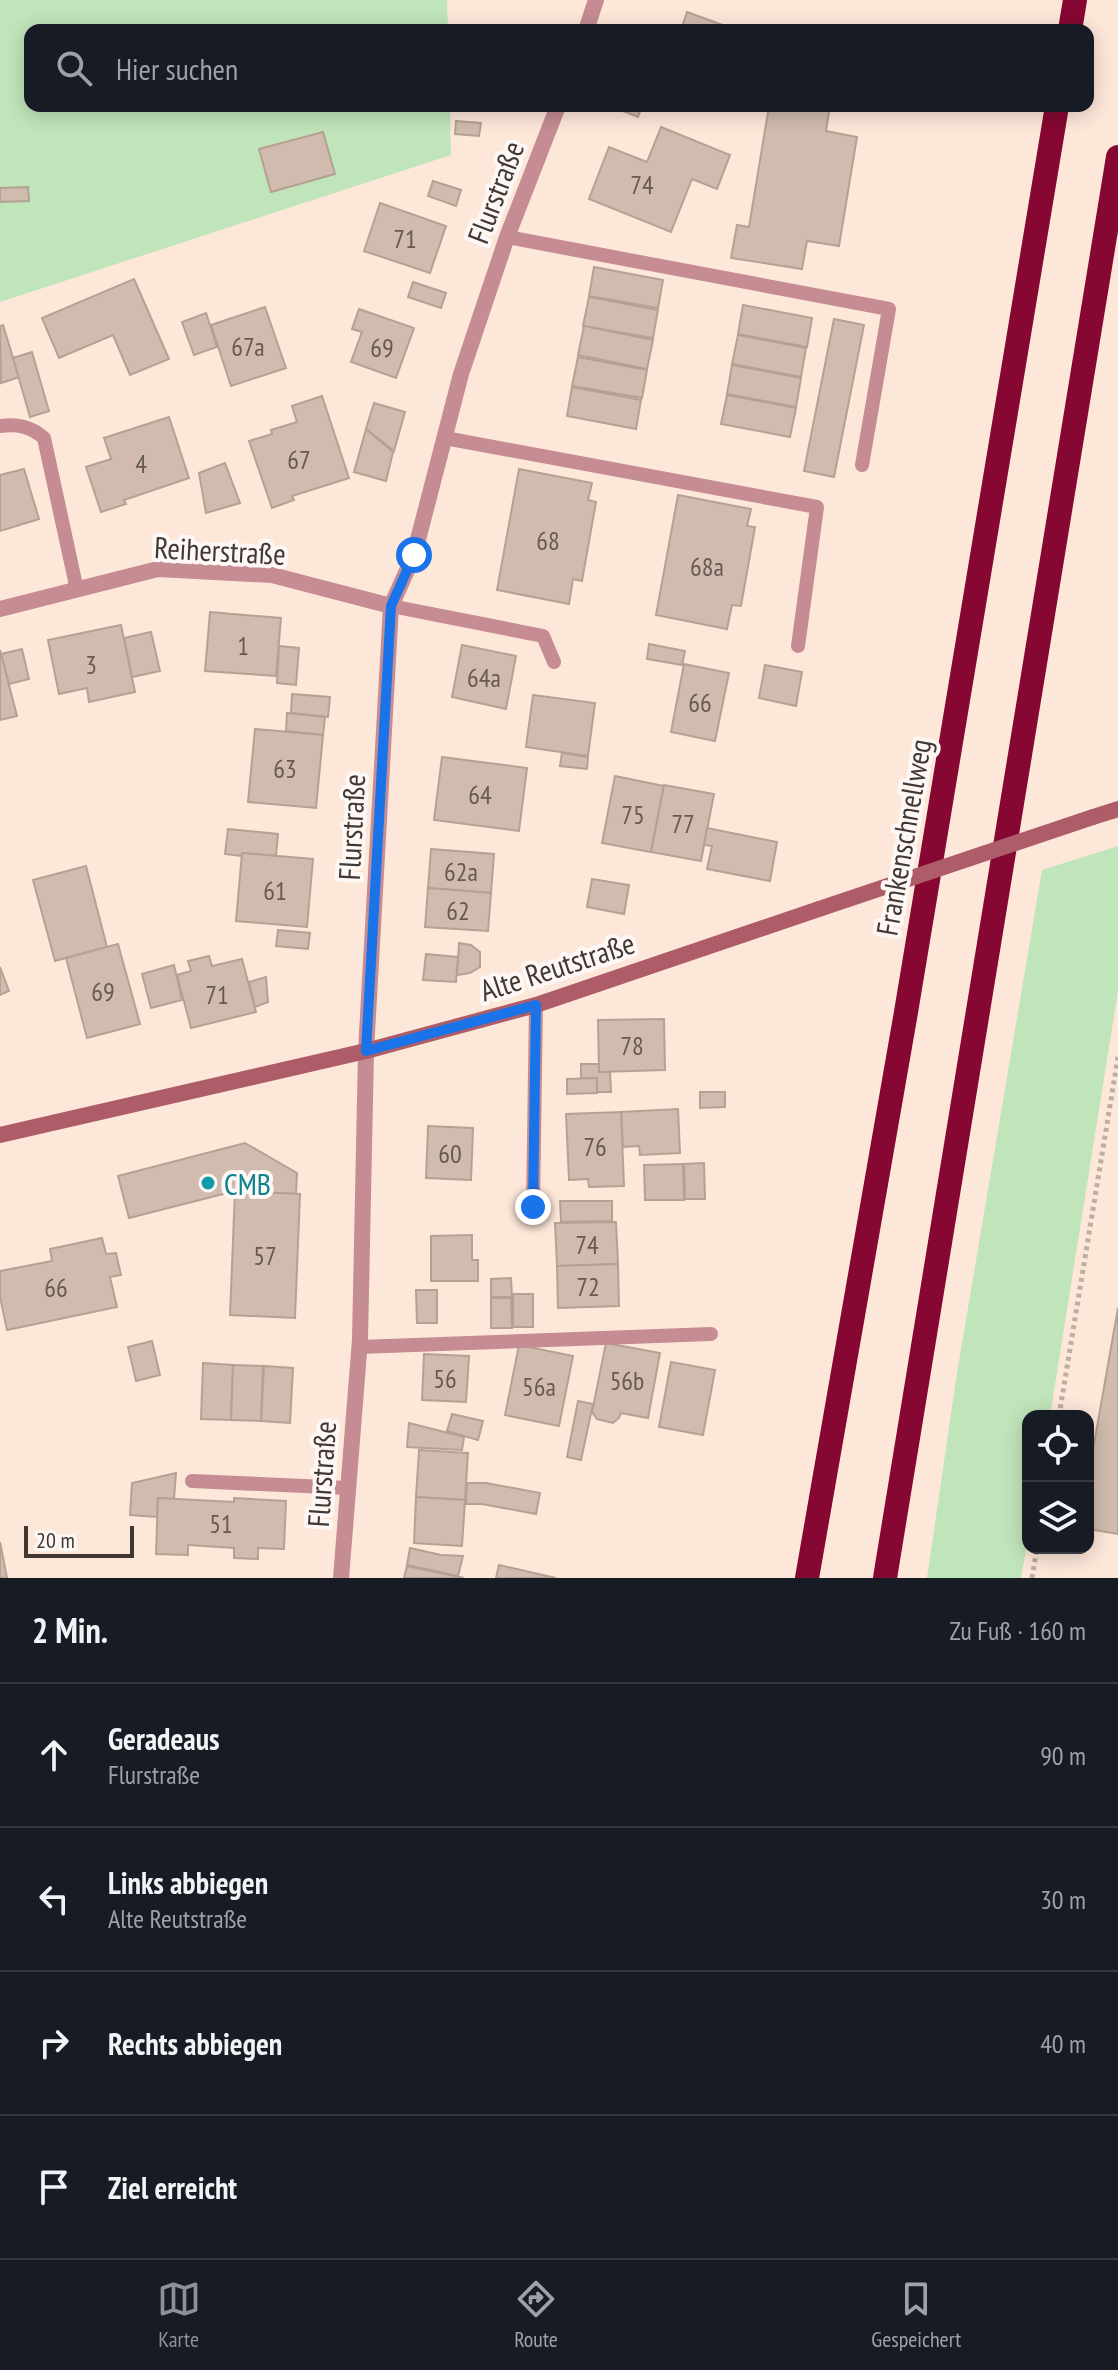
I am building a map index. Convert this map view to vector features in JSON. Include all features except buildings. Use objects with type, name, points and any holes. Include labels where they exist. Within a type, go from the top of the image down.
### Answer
[{"type":"highway","points":[[1071,24],[1075,0]]},
{"type":"highway","name":"Frankenschnellweg","points":[[807,1578],[910,987],[1056,112]]},
{"type":"highway","points":[[885,1578],[1118,157]]},
{"type":"main road","name":"Alte Reutstraße","points":[[0,1135],[366,1051],[536,1005],[1118,809]]},
{"type":"street","points":[[588,24],[596,0]]},
{"type":"street","name":"Flurstraße","points":[[341,1578],[359,1347],[366,1051],[391,606],[414,555],[461,374],[507,237],[556,112]]},
{"type":"street","name":"Reiherstraße","points":[[0,609],[158,569],[272,575],[391,606]]},
{"type":"lane","points":[[507,237],[889,309],[862,465]]},
{"type":"lane","points":[[0,426],[16,424],[35,430],[44,438],[77,590]]},
{"type":"lane","points":[[445,438],[817,507],[798,646]]},
{"type":"lane","points":[[391,606],[543,636],[554,662]]},
{"type":"lane","points":[[533,1207],[536,1005]]},
{"type":"lane","points":[[359,1347],[711,1334]]},
{"type":"lane","points":[[192,1481],[348,1488]]},
{"type":"path","points":[[1060,1410],[1118,1057]]},
{"type":"path","points":[[1032,1578],[1036,1554]]},
{"type":"green space","points":[[0,0],[447,0],[448,24],[24,24],[24,112],[450,112],[451,155],[0,302]]},
{"type":"green space","points":[[1118,846],[1118,991],[1051,1410],[1022,1410],[1022,1554],[1025,1554],[1021,1578],[927,1578],[957,1373],[1042,870]]},
{"type":"place","name":"CMB","points":[[208,1183]]},
{"type":"route","points":[[414,555],[391,606],[366,1051],[536,1005],[533,1207]]}]
